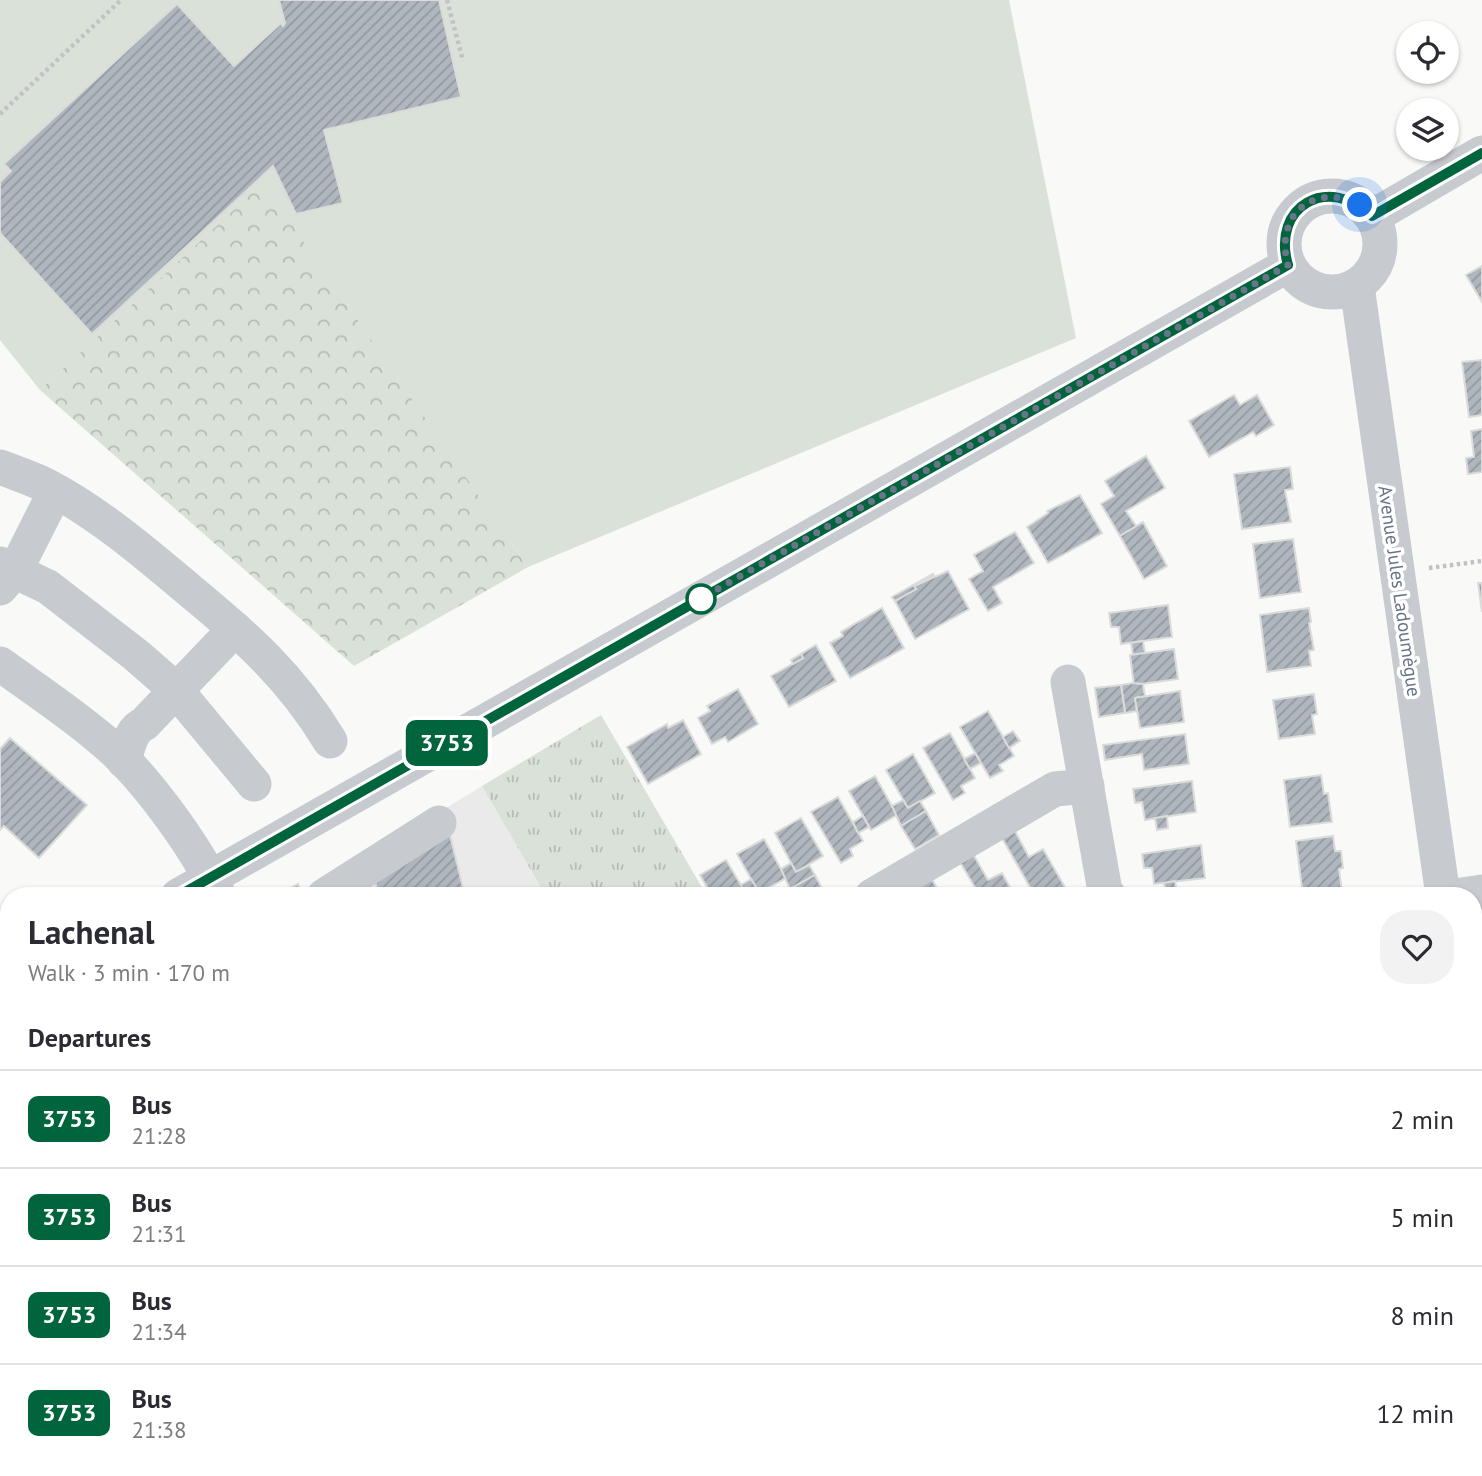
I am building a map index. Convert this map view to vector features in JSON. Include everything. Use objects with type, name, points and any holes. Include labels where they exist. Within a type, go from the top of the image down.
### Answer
[{"type":"street","points":[[1372,216],[1482,153]]},
{"type":"street","points":[[1331,196],[1346,198],[1360,205],[1372,216],[1378,231],[1379,254],[1369,275],[1357,286],[1342,292],[1318,290],[1298,278],[1288,265],[1284,250],[1285,234],[1291,219],[1301,207],[1315,199],[1331,196]]},
{"type":"street","points":[[0,664],[101,738],[124,761],[159,802],[215,887],[1288,265]]},
{"type":"street","name":"Avenue Jules Ladoumègue","points":[[1357,286],[1442,887]]},
{"type":"street","points":[[0,467],[44,485],[120,533],[235,629],[284,676],[310,707],[330,741]]},
{"type":"street","points":[[55,492],[5,574],[48,587],[175,689],[254,784]]},
{"type":"street","points":[[124,761],[134,732],[235,629]]},
{"type":"street","points":[[1068,682],[1104,887]]},
{"type":"street","points":[[887,887],[1055,789],[1087,786]]},
{"type":"street","points":[[338,887],[439,824]]},
{"type":"path","points":[[0,114],[121,0]]},
{"type":"path","points":[[447,0],[463,61]]},
{"type":"path","points":[[1397,572],[1482,561]]},
{"type":"shaded area","points":[[482,786],[541,887],[318,887]]},
{"type":"green space","points":[[0,0],[1009,0],[1076,338],[528,567],[263,183],[40,390],[0,340]]},
{"type":"green space","points":[[263,182],[528,567],[354,666],[40,390]]},
{"type":"green space","points":[[601,715],[702,887],[541,887],[482,786]]},
{"type":"building","points":[[279,0],[439,0],[461,97],[324,130],[343,203],[296,214],[273,166],[92,334],[0,233],[0,182],[11,171],[4,164],[177,4],[234,66],[281,23],[283,26],[285,23]]},
{"type":"building","points":[[1482,266],[1482,302],[1466,275]]},
{"type":"building","points":[[1482,360],[1482,415],[1469,417],[1462,362]]},
{"type":"building","points":[[1234,395],[1240,405],[1257,395],[1274,425],[1256,436],[1253,432],[1209,457],[1189,421]]},
{"type":"building","points":[[1482,429],[1482,472],[1468,474],[1466,458],[1474,457],[1471,431]]},
{"type":"building","points":[[1146,456],[1165,488],[1126,511],[1136,526],[1120,536],[1101,504],[1114,496],[1105,481]]},
{"type":"building","points":[[1290,467],[1293,489],[1285,490],[1291,522],[1242,529],[1234,474]]},
{"type":"building","points":[[1080,495],[1102,533],[1048,563],[1027,527],[1048,513],[1047,511]]},
{"type":"building","points":[[1143,522],[1167,566],[1144,579],[1120,536]]},
{"type":"building","points":[[1015,532],[1034,563],[993,587],[1002,603],[988,611],[969,579],[983,571],[974,555]]},
{"type":"building","points":[[1293,539],[1301,592],[1260,598],[1253,544]]},
{"type":"building","points":[[948,571],[969,609],[915,639],[895,601],[916,589],[914,586]]},
{"type":"building","points":[[933,574],[934,576],[914,586],[916,589],[895,601],[892,597]]},
{"type":"building","points":[[1478,583],[1482,583],[1482,612]]},
{"type":"building","points":[[1168,605],[1172,637],[1121,644],[1119,627],[1111,627],[1109,613]]},
{"type":"building","points":[[882,608],[904,648],[850,678],[830,643],[843,636],[841,632]]},
{"type":"building","points":[[1309,608],[1314,650],[1309,651],[1311,666],[1267,672],[1260,615]]},
{"type":"building","points":[[1143,641],[1145,653],[1133,655],[1131,643]]},
{"type":"building","points":[[816,645],[836,681],[789,707],[771,676],[803,658],[801,654]]},
{"type":"building","points":[[1174,649],[1178,679],[1134,685],[1130,655]]},
{"type":"building","points":[[801,654],[803,658],[793,664],[791,660]]},
{"type":"building","points":[[1143,684],[1145,696],[1135,698],[1137,711],[1125,713],[1121,685]]},
{"type":"building","points":[[1121,685],[1125,713],[1099,717],[1095,688]]},
{"type":"building","points":[[738,689],[758,724],[728,742],[725,737],[712,744],[698,718],[710,711],[707,706]]},
{"type":"building","points":[[1180,691],[1184,722],[1140,728],[1135,698]]},
{"type":"building","points":[[1314,694],[1317,714],[1312,715],[1315,734],[1279,739],[1273,700]]},
{"type":"building","points":[[988,711],[1014,756],[999,765],[1003,771],[990,778],[960,727]]},
{"type":"building","points":[[683,720],[701,754],[648,784],[627,747],[667,724],[668,728]]},
{"type":"building","points":[[1013,731],[1020,741],[1009,748],[1003,737]]},
{"type":"building","points":[[950,733],[975,778],[961,786],[965,793],[953,800],[923,748]]},
{"type":"building","points":[[1185,734],[1189,764],[1144,770],[1142,754],[1105,760],[1103,745]]},
{"type":"building","points":[[10,738],[87,805],[39,858],[4,826],[0,830],[0,749]]},
{"type":"building","points":[[975,753],[981,763],[970,769],[964,759]]},
{"type":"building","points":[[913,754],[935,793],[908,808],[886,770]]},
{"type":"building","points":[[1321,775],[1324,794],[1328,793],[1332,822],[1290,827],[1284,780]]},
{"type":"building","points":[[875,776],[897,815],[871,830],[849,791]]},
{"type":"building","points":[[1192,781],[1196,812],[1145,820],[1142,802],[1135,803],[1133,789]]},
{"type":"building","points":[[838,797],[863,841],[850,849],[853,856],[841,863],[811,812]]},
{"type":"building","points":[[903,800],[908,808],[920,801],[926,811],[901,826],[892,806]]},
{"type":"building","points":[[926,811],[939,835],[915,849],[901,826]]},
{"type":"building","points":[[863,816],[869,827],[858,833],[853,822]]},
{"type":"building","points":[[1167,816],[1168,828],[1157,830],[1155,818]]},
{"type":"building","points":[[801,818],[823,856],[796,872],[775,833]]},
{"type":"building","points":[[448,827],[463,887],[376,887],[373,870]]},
{"type":"building","points":[[1015,831],[1029,857],[1043,849],[1065,887],[1030,887],[1002,838]]},
{"type":"building","points":[[1333,836],[1335,851],[1341,851],[1343,868],[1339,869],[1341,887],[1302,887],[1296,841]]},
{"type":"building","points":[[764,839],[786,878],[770,887],[756,887],[737,854]]},
{"type":"building","points":[[1201,845],[1205,878],[1154,884],[1152,868],[1144,868],[1142,854]]},
{"type":"building","points":[[973,854],[988,880],[1002,873],[1010,887],[975,887],[960,862]]},
{"type":"building","points":[[726,860],[742,887],[707,887],[700,875]]},
{"type":"building","points":[[791,863],[796,872],[809,865],[815,875],[789,887],[781,869]]},
{"type":"building","points":[[815,875],[821,887],[794,887]]},
{"type":"building","points":[[931,878],[936,887],[920,887],[919,885]]},
{"type":"building","points":[[751,879],[756,887],[742,887],[741,885]]},
{"type":"building","points":[[1175,881],[1176,887],[1165,887],[1164,883]]},
{"type":"bus line","name":"3753","points":[[194,887],[1288,265],[1284,250],[1285,234],[1291,219],[1301,207],[1315,199],[1331,196],[1346,198],[1360,205],[1372,216],[1482,153]]},
{"type":"route","points":[[701,599],[693,603],[1288,265],[1284,250],[1285,234],[1291,219],[1301,207],[1315,199],[1331,196],[1346,198],[1360,205]]}]
